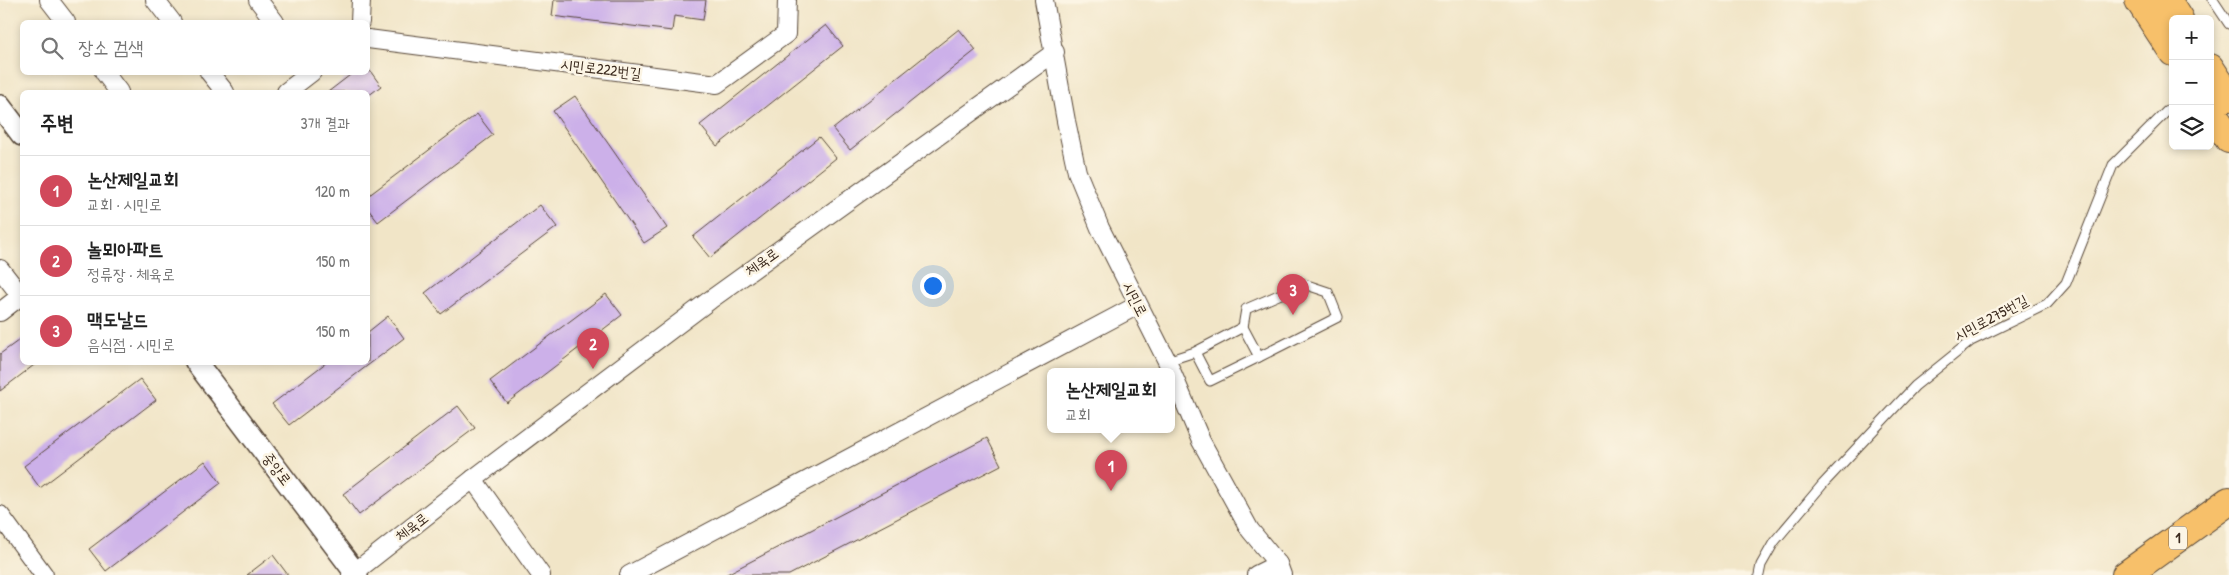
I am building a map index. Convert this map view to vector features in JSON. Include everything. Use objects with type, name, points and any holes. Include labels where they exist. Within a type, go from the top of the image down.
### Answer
[{"type":"main road","points":[[2139,0],[2169,46]]},
{"type":"main road","points":[[2167,0],[2177,15]]},
{"type":"main road","points":[[2214,74],[2229,97]]},
{"type":"main road","points":[[2214,116],[2229,139]]},
{"type":"main road","name":"1","points":[[2126,575],[2229,501]]},
{"type":"main road","name":"1","points":[[2159,575],[2229,523]]},
{"type":"street","points":[[49,0],[64,20]]},
{"type":"street","points":[[155,0],[170,20]]},
{"type":"street","points":[[258,0],[273,20]]},
{"type":"street","points":[[360,20],[361,0]]},
{"type":"street","name":"시민로222번길","points":[[370,39],[717,84],[786,34],[787,0]]},
{"type":"street","name":"시민로","points":[[1044,0],[1077,172],[1100,228],[1170,368]]},
{"type":"street","name":"체육로","points":[[355,574],[473,479],[710,300],[1055,52]]},
{"type":"street","points":[[106,75],[118,90]]},
{"type":"street","points":[[212,75],[223,90]]},
{"type":"street","points":[[289,90],[308,75]]},
{"type":"street","points":[[0,106],[20,133]]},
{"type":"street","points":[[0,269],[20,293]]},
{"type":"street","points":[[0,312],[20,297]]},
{"type":"street","points":[[629,575],[1138,305]]},
{"type":"street","name":"중앙로","points":[[198,365],[355,574]]},
{"type":"street","name":"시민로","points":[[1175,381],[1201,442],[1250,530],[1280,569]]},
{"type":"street","points":[[473,479],[541,575]]},
{"type":"street","points":[[0,515],[44,575]]},
{"type":"street","points":[[1256,575],[1280,569]]},
{"type":"lane","points":[[2175,0],[2179,15]]},
{"type":"lane","points":[[2213,0],[2229,24]]},
{"type":"lane","name":"시민로275번길","points":[[1759,575],[1761,565],[1774,542],[1823,484],[1915,386],[1943,362],[1971,342],[2047,304],[2066,283],[2113,165],[2167,112]]},
{"type":"lane","points":[[1195,352],[1210,381],[1259,357],[1338,317],[1328,292],[1304,284],[1246,309],[1244,326],[1259,357]]},
{"type":"lane","points":[[1167,362],[1195,352],[1244,326]]},
{"type":"building","points":[[554,0],[706,0],[703,20],[674,16],[672,31],[552,16]]},
{"type":"building","points":[[826,25],[843,46],[717,146],[700,125]]},
{"type":"building","points":[[959,29],[976,50],[850,150],[833,129]]},
{"type":"building","points":[[370,71],[381,86],[370,94],[370,90],[331,90],[350,75],[370,75]]},
{"type":"building","points":[[575,96],[667,228],[644,243],[553,111]]},
{"type":"building","points":[[477,114],[493,135],[378,222],[370,212],[370,194]]},
{"type":"building","points":[[819,137],[836,158],[710,258],[693,237]]},
{"type":"building","points":[[540,205],[557,227],[441,314],[425,293]]},
{"type":"building","points":[[606,294],[622,315],[507,403],[490,381]]},
{"type":"building","points":[[388,316],[404,338],[370,364],[370,330]]},
{"type":"building","points":[[20,339],[20,365],[34,365],[0,391],[0,354]]},
{"type":"building","points":[[323,365],[368,365],[289,425],[272,404]]},
{"type":"building","points":[[140,379],[156,400],[40,488],[24,466]]},
{"type":"building","points":[[458,406],[475,428],[359,515],[343,494]]},
{"type":"building","points":[[987,438],[1001,465],[789,575],[725,575]]},
{"type":"building","points":[[205,461],[221,483],[106,571],[89,549]]},
{"type":"building","points":[[273,555],[288,575],[247,575]]},
{"type":"place","name":"맥도날드","points":[[1293,315]]},
{"type":"place","name":"놀뫼아파트","points":[[593,369]]},
{"type":"place","name":"논산제일교회","points":[[1111,491]]}]
